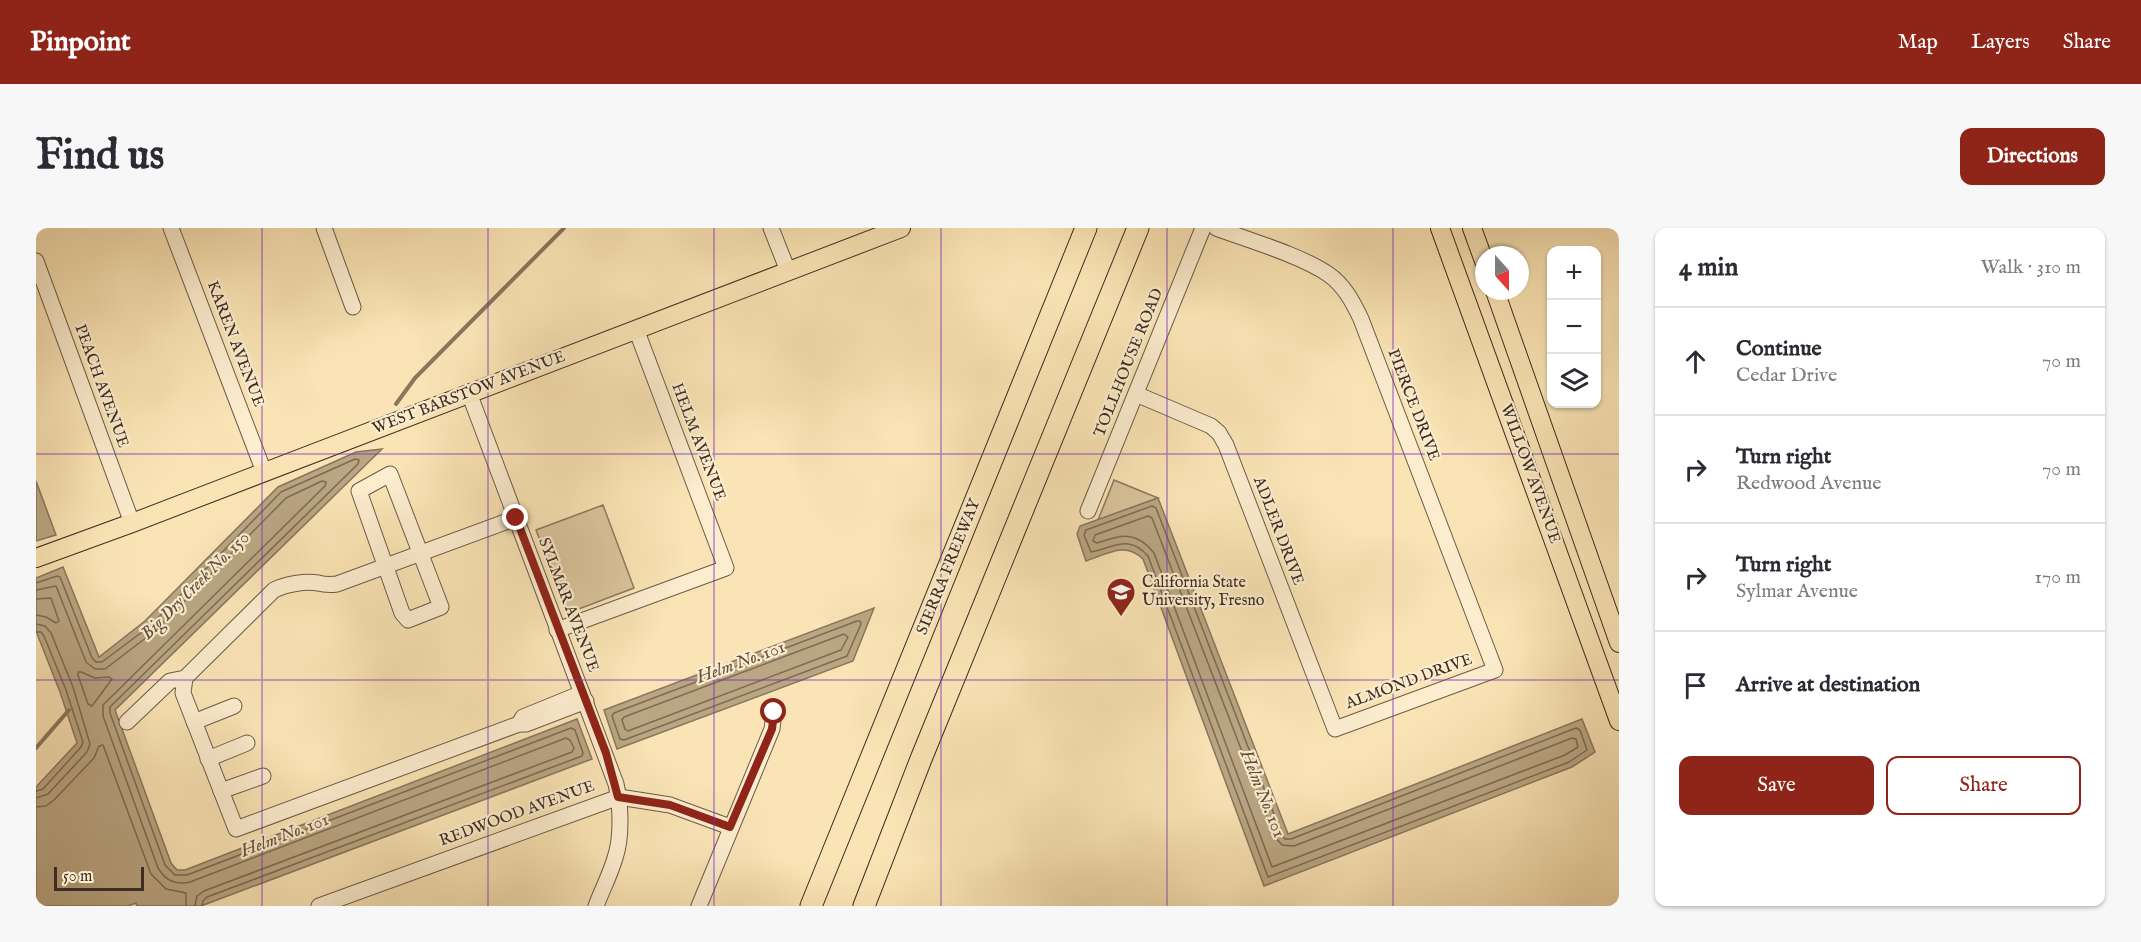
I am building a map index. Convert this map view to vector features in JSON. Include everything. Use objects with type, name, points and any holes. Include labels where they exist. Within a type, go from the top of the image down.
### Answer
[{"type":"highway","name":"SIERRA FREEWAY","points":[[811,906],[1086,228]]},
{"type":"highway","points":[[864,906],[921,759],[1138,228]]},
{"type":"main road","name":"WEST BARSTOW AVENUE","points":[[36,558],[901,228]]},
{"type":"main road","name":"WILLOW AVENUE","points":[[1440,228],[1619,721]]},
{"type":"main road","points":[[1472,228],[1479,246]]},
{"type":"main road","name":"WILLOW AVENUE","points":[[1498,300],[1619,643]]},
{"type":"street","name":"KAREN AVENUE","points":[[171,228],[264,472]]},
{"type":"street","points":[[324,228],[353,307]]},
{"type":"street","points":[[771,228],[788,271]]},
{"type":"street","name":"TOLLHOUSE ROAD","points":[[1088,511],[1203,228]]},
{"type":"street","name":"PIERCE DRIVE","points":[[1216,228],[1313,266],[1329,275],[1353,302],[1495,670]]},
{"type":"street","name":"PEACH AVENUE","points":[[36,261],[132,523]]},
{"type":"street","name":"HELM AVENUE","points":[[557,630],[726,568],[636,329]]},
{"type":"street","name":"SYLMAR AVENUE","points":[[469,393],[612,772],[618,797],[619,827],[616,856],[596,906]]},
{"type":"street","name":"ADLER DRIVE","points":[[1136,394],[1200,421],[1220,433],[1335,729]]},
{"type":"street","points":[[390,474],[419,549],[441,607],[408,620],[402,613],[359,491],[390,474]]},
{"type":"street","points":[[127,722],[170,681],[185,678],[274,590],[283,586],[337,584],[384,562],[514,514]]},
{"type":"street","name":"ALMOND DRIVE","points":[[1335,729],[1495,670]]},
{"type":"street","points":[[185,678],[183,693],[236,829],[519,724],[526,724],[584,697]]},
{"type":"street","points":[[194,722],[234,706]]},
{"type":"street","points":[[699,906],[772,729],[774,712]]},
{"type":"street","points":[[208,759],[247,743]]},
{"type":"street","points":[[221,791],[263,776]]},
{"type":"street","name":"REDWOOD AVENUE","points":[[319,906],[618,797],[670,805],[730,827]]},
{"type":"shaded area","points":[[1114,480],[1158,498],[1098,520]]},
{"type":"shaded area","points":[[603,505],[634,588],[571,612],[567,611],[536,530]]},
{"type":"water","name":"Helm No. 101","points":[[382,449],[115,710],[171,863],[177,870],[185,870],[577,719],[592,759],[201,906],[137,906],[136,903],[128,906],[36,906],[36,787],[77,743],[36,631],[36,578],[63,567],[99,657],[145,621],[278,487],[356,452]]},
{"type":"water","points":[[36,481],[56,535],[36,541]]},
{"type":"water","name":"Helm No. 101","points":[[1158,498],[1288,834],[1582,719],[1595,752],[1572,767],[1264,886],[1143,559],[1123,550],[1086,561],[1077,534],[1080,526]]},
{"type":"water","name":"Helm No. 101","points":[[874,608],[853,661],[617,749],[604,710]]},
{"type":"waterway","name":"Big Dry Creek No. 150","points":[[396,404],[415,378],[564,228]]},
{"type":"waterway","name":"Big Dry Creek No. 150","points":[[36,748],[69,710]]},
{"type":"place","name":"California State University, Fresno","points":[[1121,618]]},
{"type":"route","points":[[516,518],[606,753],[618,797],[670,805],[730,827],[772,729],[774,712]]}]
